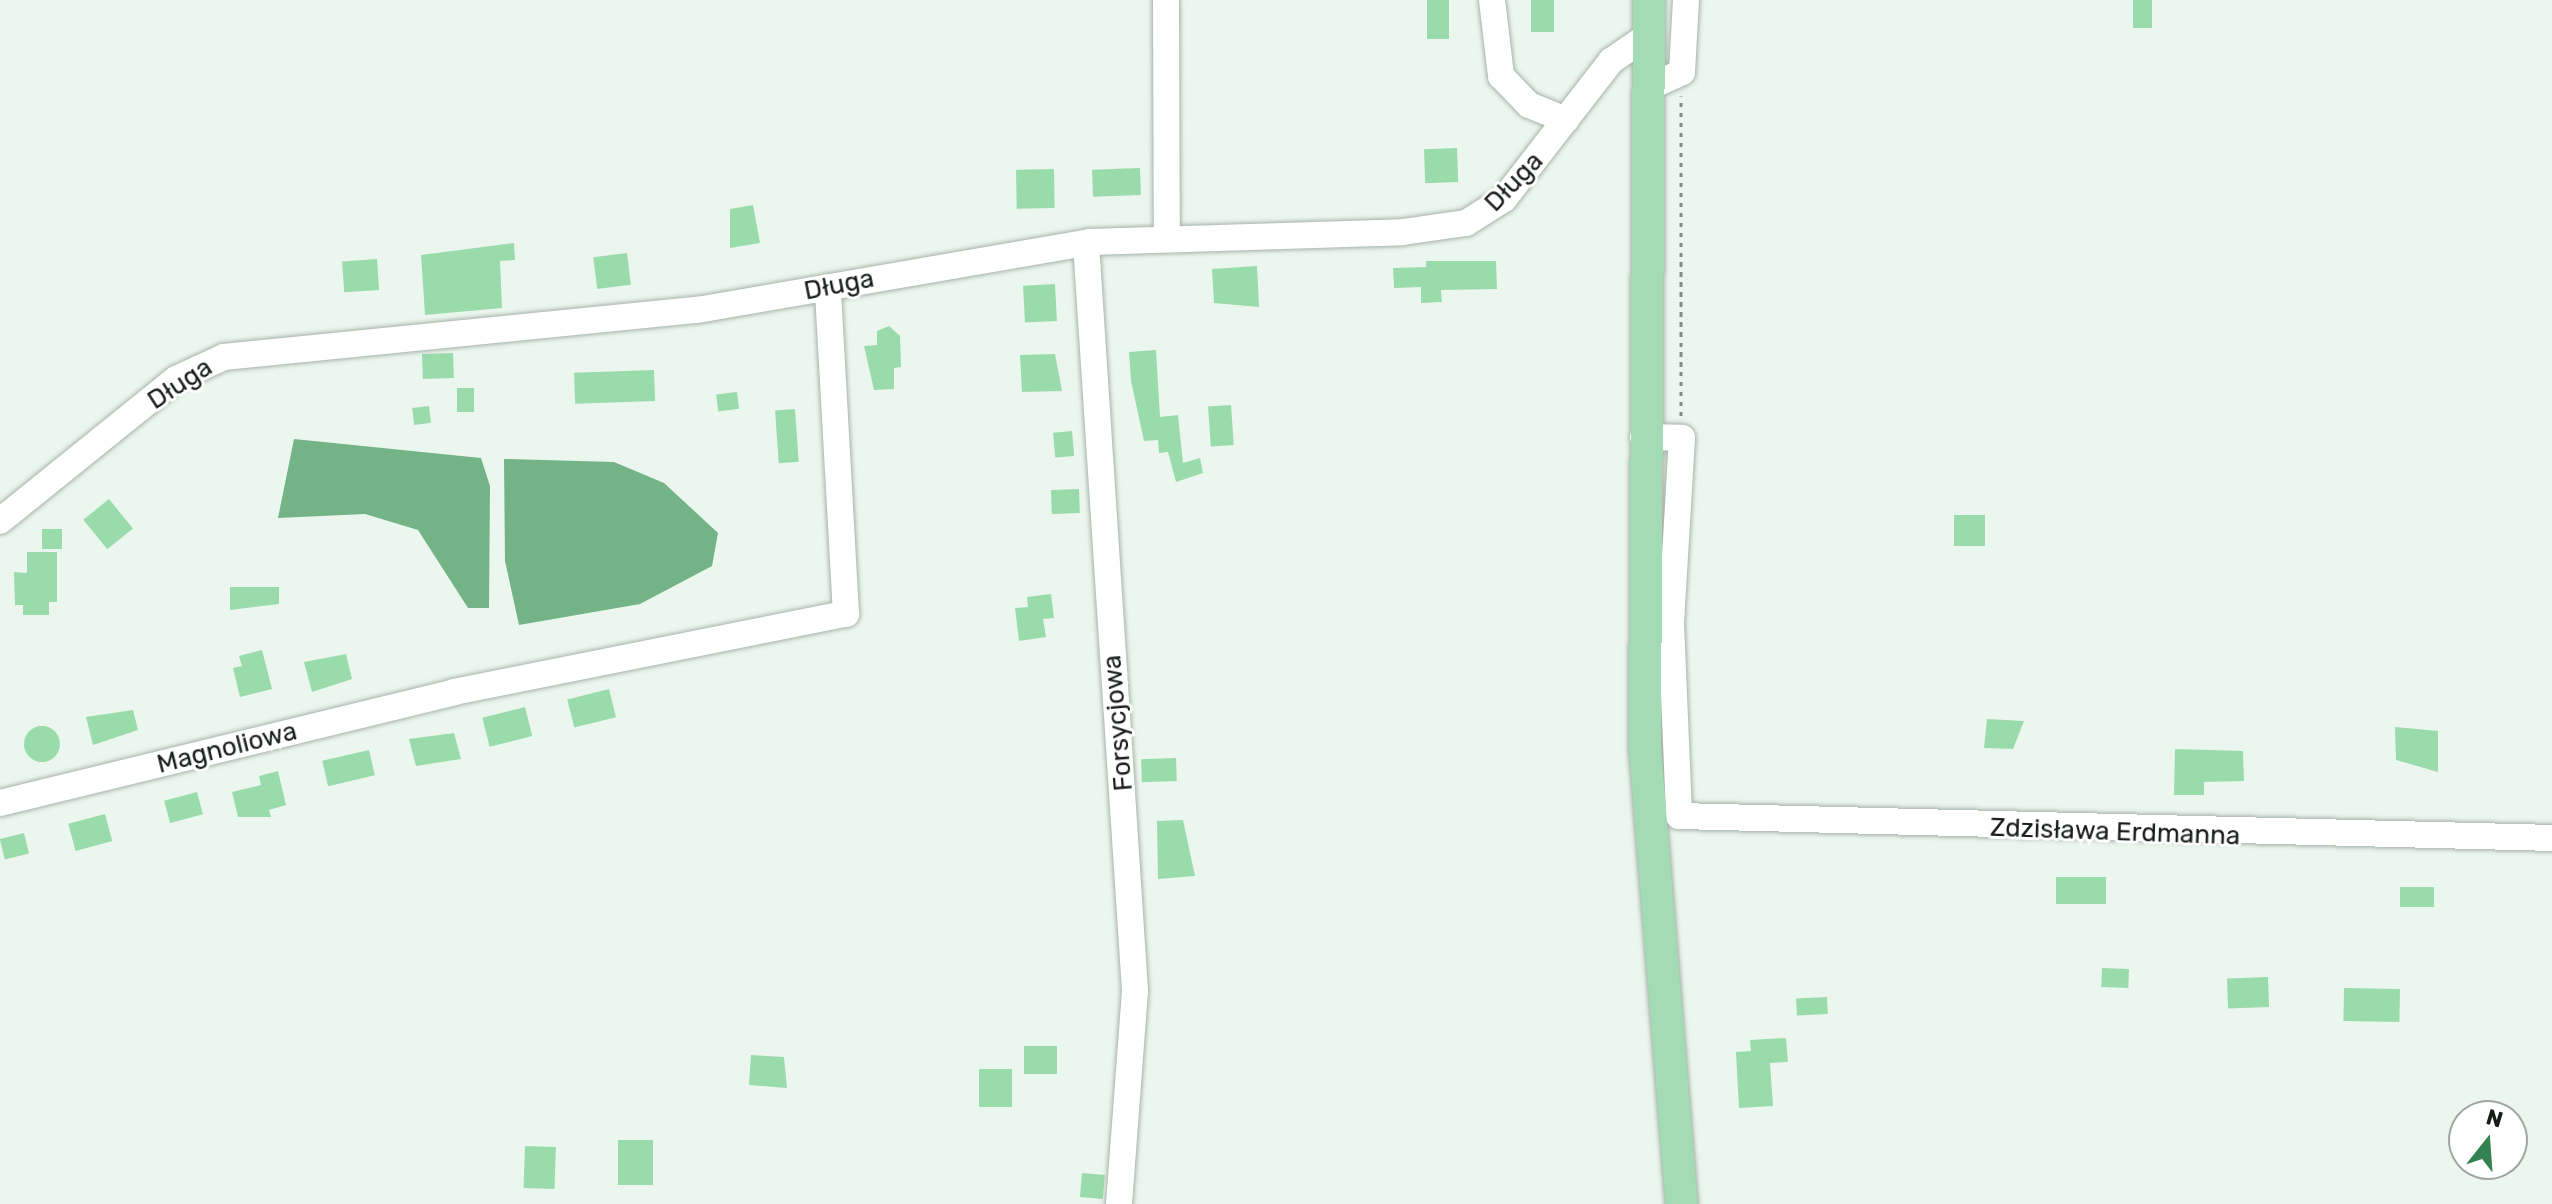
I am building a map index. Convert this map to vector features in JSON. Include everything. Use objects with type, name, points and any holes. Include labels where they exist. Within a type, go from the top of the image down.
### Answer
[{"type":"main road","points":[[1649,0],[1643,437],[1645,748],[1682,1204]]},
{"type":"street","points":[[1166,0],[1167,238]]},
{"type":"street","points":[[1492,0],[1501,76],[1529,105],[1566,120]]},
{"type":"street","points":[[1649,87],[1682,72],[1686,0]]},
{"type":"street","name":"Długa","points":[[0,521],[176,379],[215,359],[697,310],[1086,243],[1403,232],[1466,223],[1504,199],[1611,61],[1649,35]]},
{"type":"street","name":"Forsycjowa","points":[[1086,243],[1135,991],[1119,1204]]},
{"type":"street","name":"Magnoliowa","points":[[0,803],[454,692],[846,614],[838,395],[828,287]]},
{"type":"street","points":[[1643,437],[1682,438]]},
{"type":"street","name":"Zdzisława Erdmanna","points":[[1682,438],[1671,623],[1679,816],[2552,838]]},
{"type":"path","points":[[1682,72],[1682,438]]},
{"type":"shaded area","points":[[294,439],[481,458],[490,486],[489,608],[468,608],[418,530],[365,514],[278,518]]},
{"type":"shaded area","points":[[504,459],[614,462],[664,483],[718,533],[712,566],[640,604],[519,625],[505,561]]},
{"type":"building","points":[[1427,0],[1449,0],[1449,39],[1427,39]]},
{"type":"building","points":[[1531,0],[1554,0],[1554,32],[1531,32]]},
{"type":"building","points":[[2133,0],[2152,0],[2152,28],[2133,28]]},
{"type":"building","points":[[1457,148],[1458,182],[1425,183],[1424,149]]},
{"type":"building","points":[[1140,168],[1141,195],[1093,197],[1092,170]]},
{"type":"building","points":[[1054,169],[1055,208],[1017,209],[1016,170]]},
{"type":"building","points":[[753,205],[760,243],[730,248],[730,209]]},
{"type":"building","points":[[514,243],[515,260],[500,261],[502,308],[425,315],[421,255]]},
{"type":"building","points":[[627,253],[631,285],[597,289],[593,257]]},
{"type":"building","points":[[377,259],[379,290],[344,292],[342,261]]},
{"type":"building","points":[[1426,261],[1496,261],[1497,289],[1441,290],[1442,302],[1421,303],[1421,287],[1394,288],[1393,268],[1426,267]]},
{"type":"building","points":[[1257,266],[1259,307],[1214,303],[1212,269]]},
{"type":"building","points":[[1055,284],[1057,321],[1025,323],[1023,286]]},
{"type":"building","points":[[889,326],[900,336],[901,367],[894,368],[894,389],[874,390],[864,346],[877,345],[877,331]]},
{"type":"building","points":[[1156,350],[1160,417],[1178,415],[1183,463],[1200,458],[1203,473],[1176,482],[1168,452],[1159,453],[1158,440],[1144,441],[1131,381],[1129,352]]},
{"type":"building","points":[[453,353],[454,378],[423,379],[422,354]]},
{"type":"building","points":[[1055,354],[1062,391],[1022,392],[1020,355]]},
{"type":"building","points":[[654,370],[655,401],[575,404],[574,373]]},
{"type":"building","points":[[457,388],[474,388],[474,412],[457,412]]},
{"type":"building","points":[[737,392],[739,409],[718,411],[716,395]]},
{"type":"building","points":[[1231,405],[1234,445],[1211,447],[1208,407]]},
{"type":"building","points":[[429,406],[431,423],[414,425],[412,408]]},
{"type":"building","points":[[795,409],[799,462],[779,463],[775,410]]},
{"type":"building","points":[[1072,431],[1074,456],[1055,458],[1053,433]]},
{"type":"building","points":[[1079,489],[1080,513],[1052,514],[1051,490]]},
{"type":"building","points":[[109,499],[133,529],[107,549],[83,520]]},
{"type":"building","points":[[1954,515],[1985,515],[1985,546],[1954,546]]},
{"type":"building","points":[[42,529],[62,529],[62,549],[42,549]]},
{"type":"building","points":[[27,552],[57,552],[57,602],[49,602],[49,615],[23,615],[23,605],[15,605],[14,572],[27,573]]},
{"type":"building","points":[[230,587],[279,587],[279,604],[230,610]]},
{"type":"building","points":[[1051,594],[1054,618],[1043,619],[1046,637],[1019,641],[1015,608],[1028,607],[1027,597]]},
{"type":"building","points":[[262,650],[272,689],[240,697],[233,668],[242,666],[239,656]]},
{"type":"building","points":[[346,654],[352,679],[312,692],[304,662]]},
{"type":"building","points":[[609,689],[616,717],[574,728],[567,699]]},
{"type":"building","points":[[525,707],[532,736],[490,747],[482,718]]},
{"type":"building","points":[[133,710],[138,730],[93,745],[86,717]]},
{"type":"building","points":[[1987,719],[2024,721],[2013,749],[1984,748]]},
{"type":"building","points":[[42,726],[54,732],[60,744],[54,756],[42,762],[30,756],[24,744],[30,732]]},
{"type":"building","points":[[2395,727],[2438,731],[2438,772],[2396,760]]},
{"type":"building","points":[[454,733],[461,759],[416,766],[409,739]]},
{"type":"building","points":[[2175,749],[2243,751],[2244,781],[2204,782],[2204,795],[2174,795]]},
{"type":"building","points":[[369,750],[375,775],[328,786],[322,761]]},
{"type":"building","points":[[1176,758],[1177,781],[1142,782],[1141,759]]},
{"type":"building","points":[[278,771],[286,805],[269,810],[271,817],[238,817],[232,792],[261,785],[259,776]]},
{"type":"building","points":[[197,792],[203,814],[170,823],[164,801]]},
{"type":"building","points":[[105,814],[112,841],[76,851],[68,824]]},
{"type":"building","points":[[1183,820],[1195,876],[1158,879],[1157,821]]},
{"type":"building","points":[[24,833],[29,853],[5,859],[0,839]]},
{"type":"building","points":[[2056,877],[2106,877],[2106,904],[2056,904]]},
{"type":"building","points":[[2400,887],[2434,887],[2434,907],[2400,907]]},
{"type":"building","points":[[2102,968],[2129,969],[2128,988],[2101,987]]},
{"type":"building","points":[[2268,977],[2269,1007],[2228,1008],[2227,978]]},
{"type":"building","points":[[2344,988],[2400,989],[2399,1022],[2343,1021]]},
{"type":"building","points":[[1827,997],[1828,1014],[1797,1016],[1796,999]]},
{"type":"building","points":[[1786,1038],[1788,1062],[1770,1063],[1773,1106],[1739,1108],[1736,1052],[1751,1051],[1750,1040]]},
{"type":"building","points":[[1024,1046],[1057,1046],[1057,1074],[1024,1074]]},
{"type":"building","points":[[751,1055],[784,1057],[787,1088],[749,1085]]},
{"type":"building","points":[[979,1069],[1012,1069],[1012,1107],[979,1107]]},
{"type":"building","points":[[618,1140],[653,1140],[653,1185],[618,1185]]},
{"type":"building","points":[[525,1146],[556,1147],[555,1189],[524,1188]]},
{"type":"building","points":[[1082,1173],[1105,1175],[1103,1199],[1080,1197]]}]
